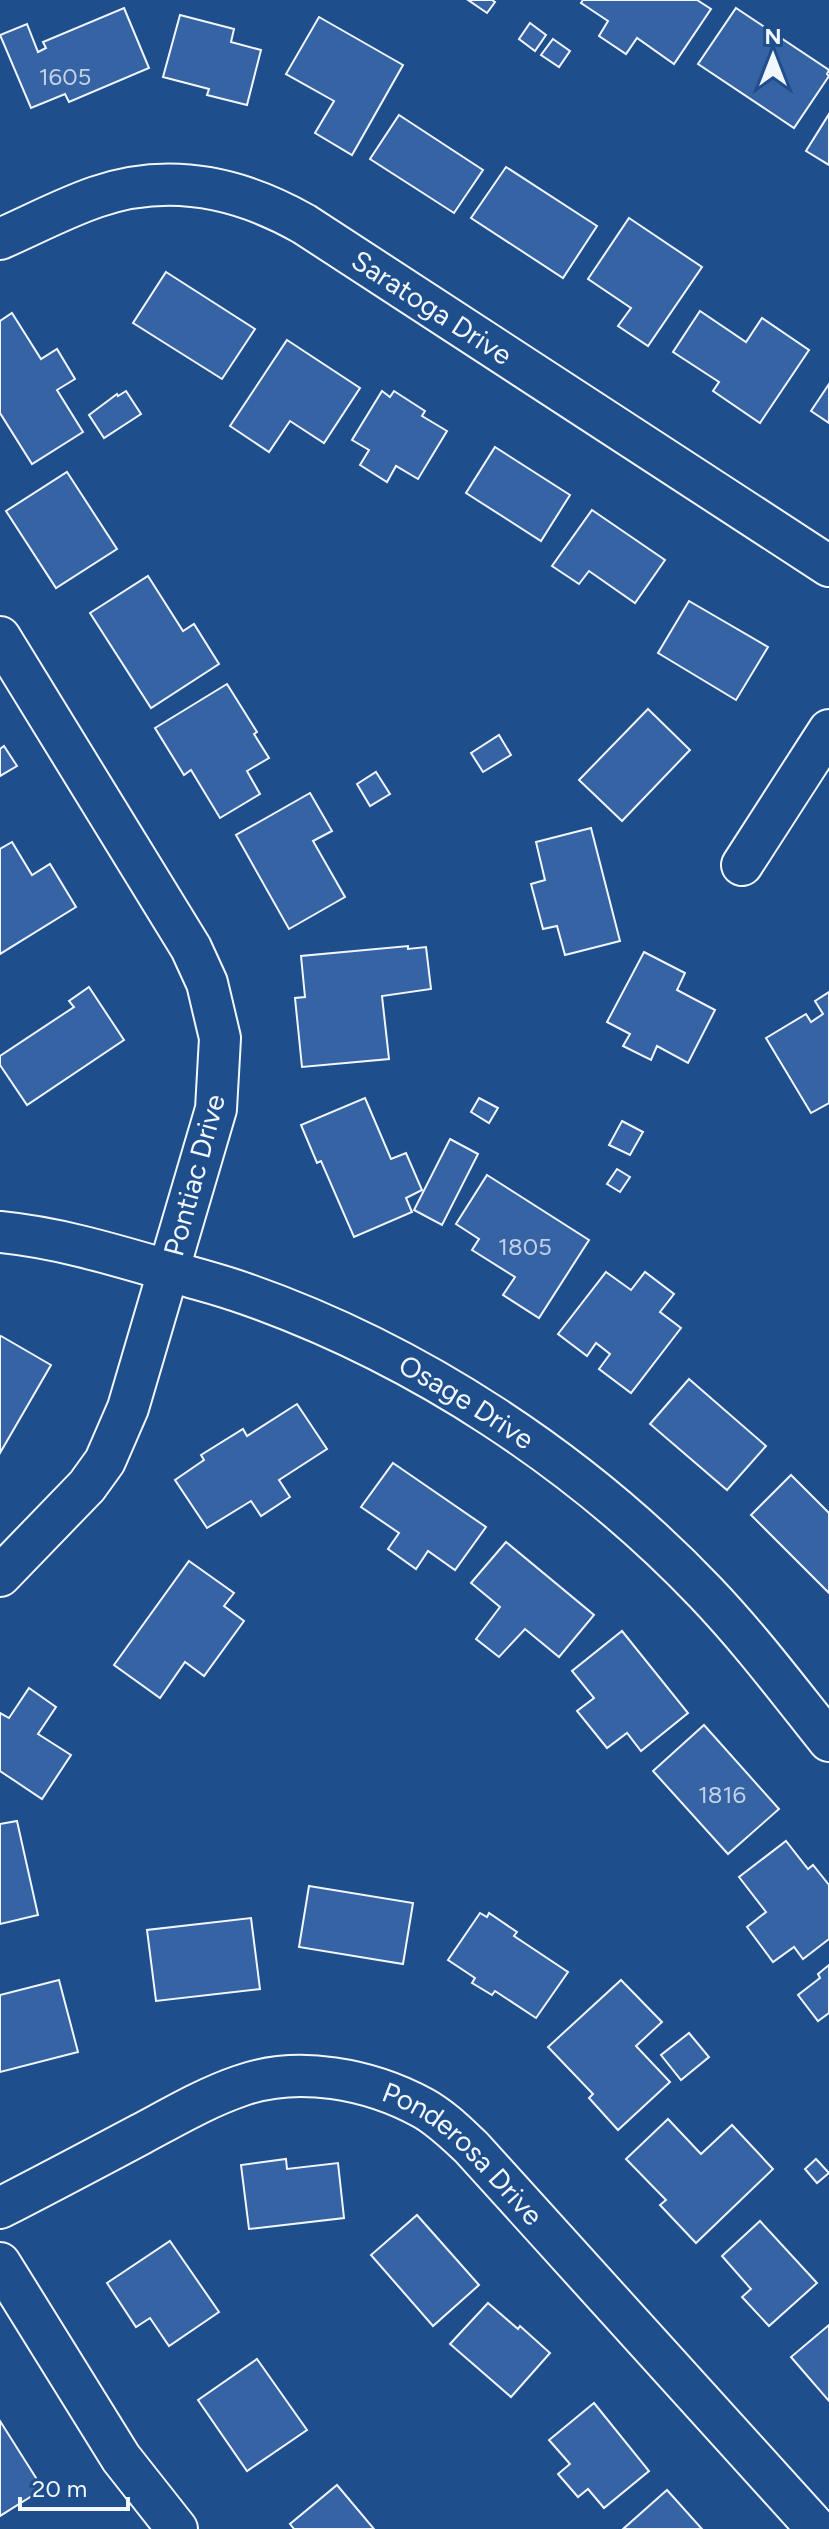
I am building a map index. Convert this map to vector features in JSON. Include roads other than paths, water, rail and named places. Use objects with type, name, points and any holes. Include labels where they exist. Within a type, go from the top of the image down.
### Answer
[{"type":"street","name":"Saratoga Drive","points":[[0,239],[96,197],[121,191],[167,185],[241,194],[304,224],[829,566]]},
{"type":"street","name":"Pontiac Drive","points":[[0,637],[191,948],[207,983],[220,1038],[216,1109],[128,1408],[105,1461],[87,1486],[0,1576]]},
{"type":"street","points":[[742,865],[829,730]]},
{"type":"street","name":"Osage Drive","points":[[0,1232],[70,1242],[247,1294],[343,1334],[409,1367],[471,1404],[537,1448],[647,1536],[704,1591],[748,1640],[829,1741]]},
{"type":"street","name":"Ponderosa Drive","points":[[0,2208],[241,2085],[280,2078],[314,2077],[348,2080],[389,2092],[425,2109],[471,2147],[817,2529]]},
{"type":"street","points":[[0,2263],[121,2458],[177,2529]]}]
